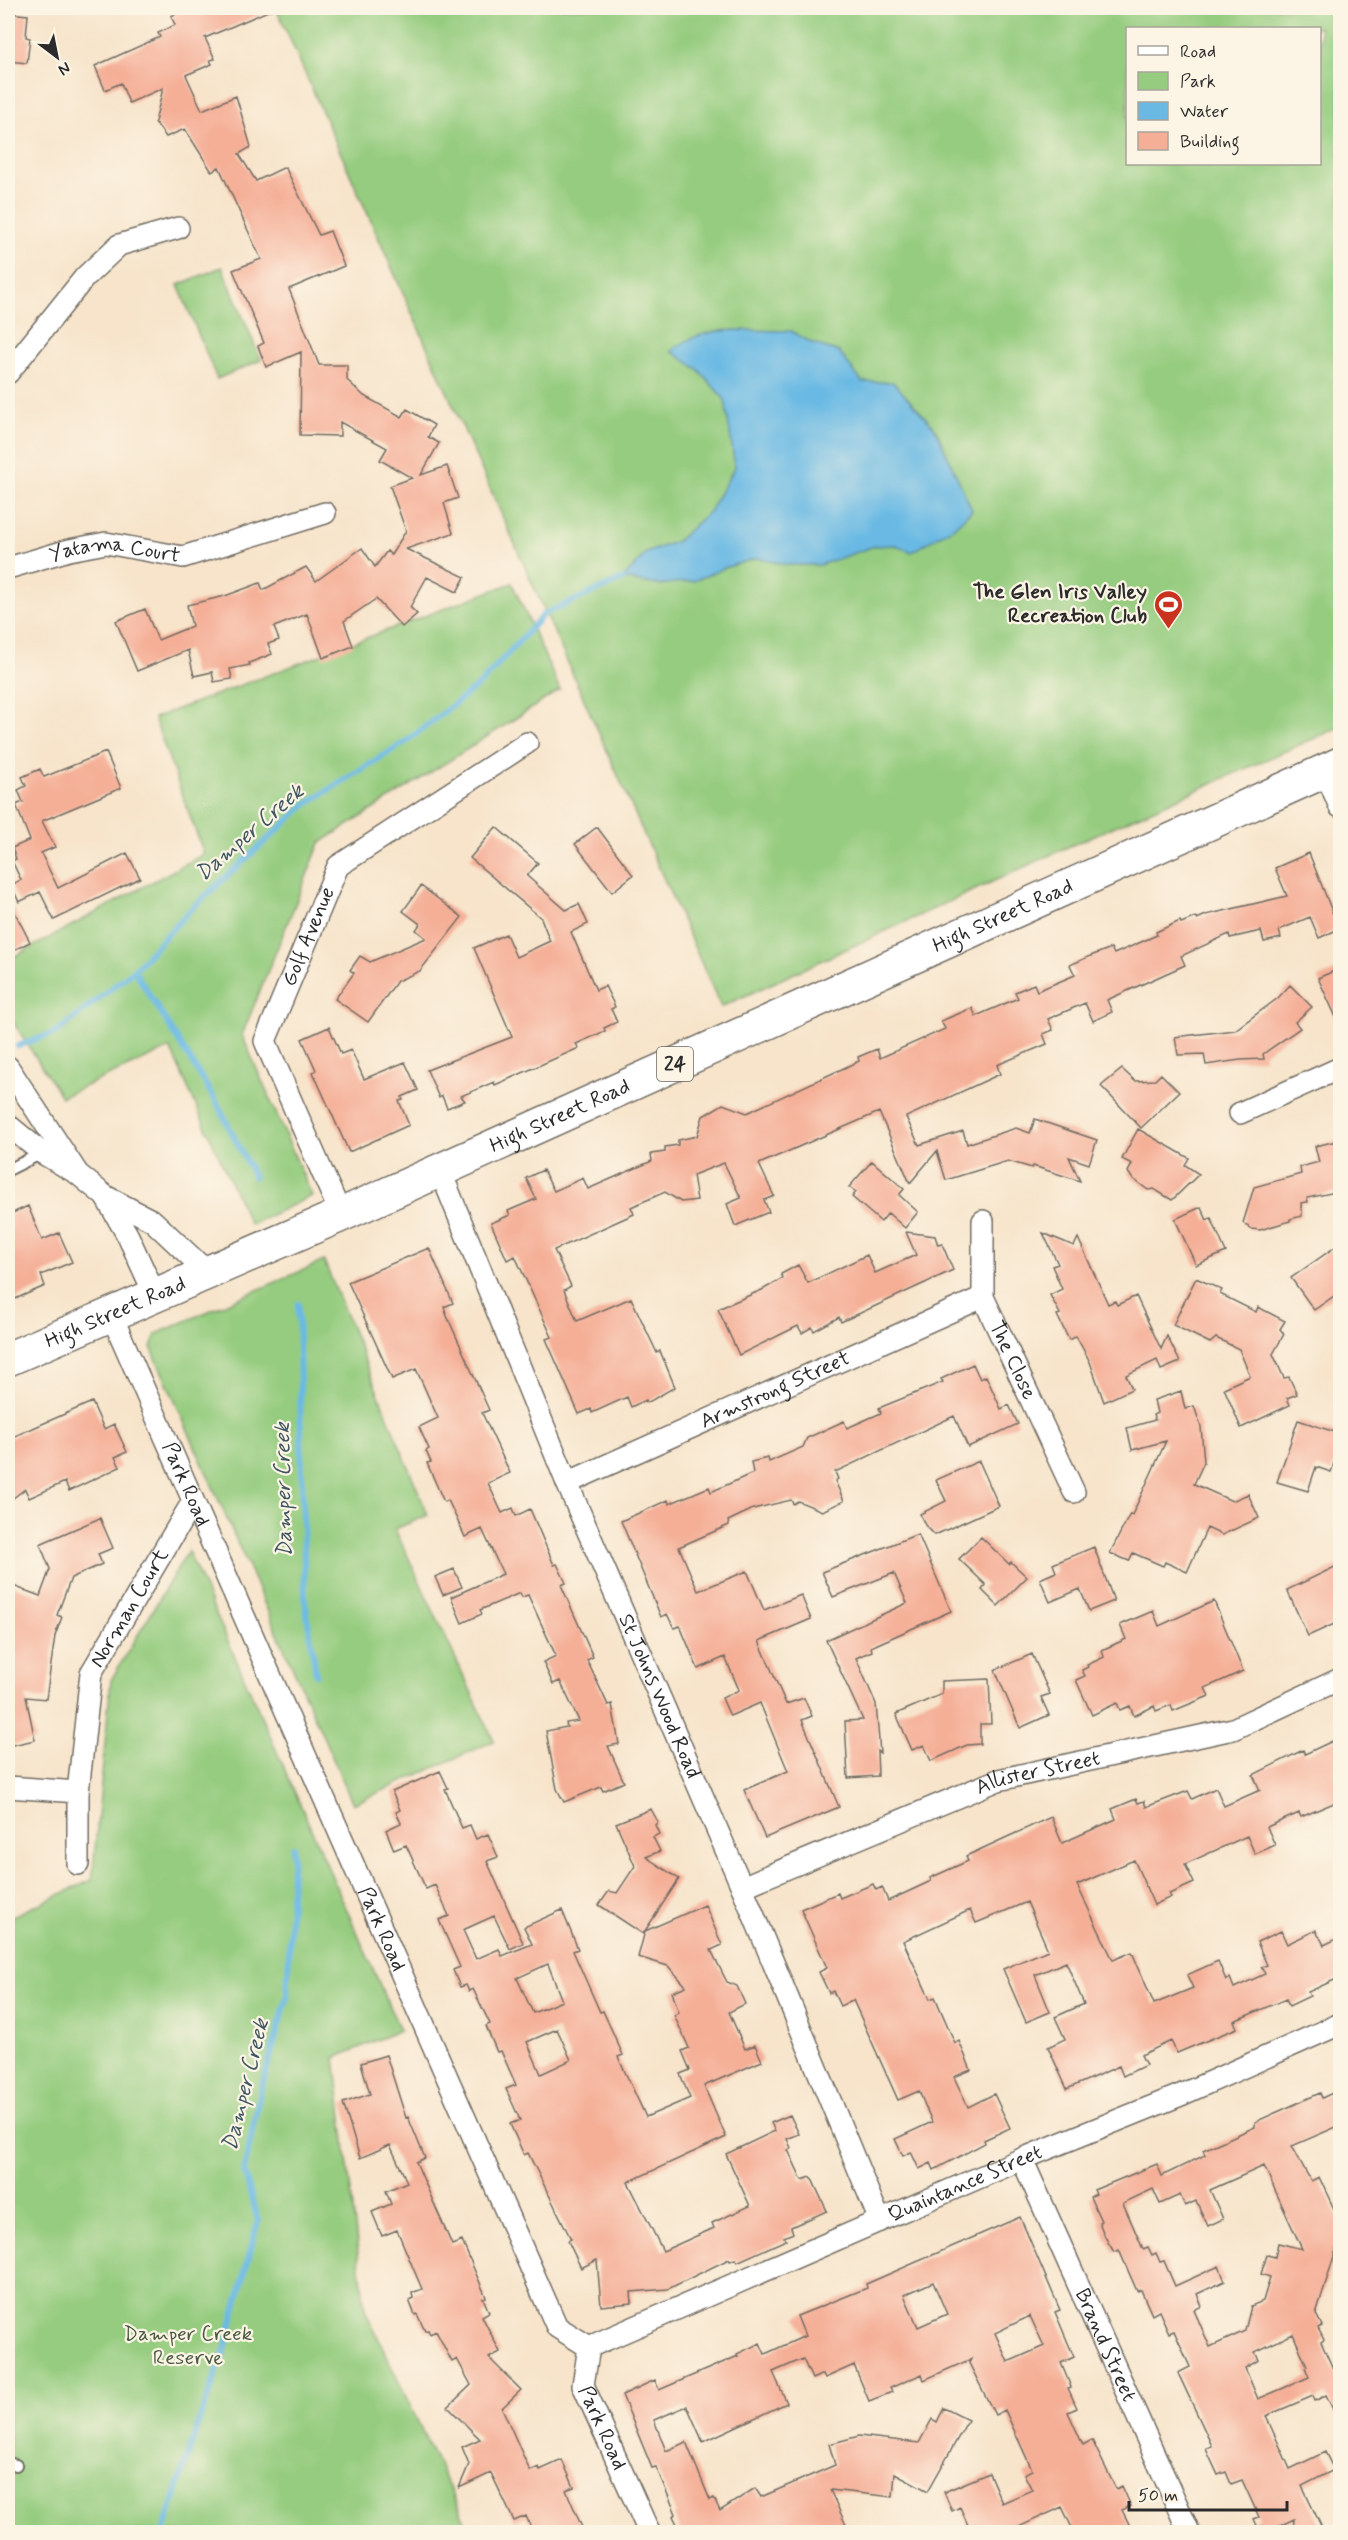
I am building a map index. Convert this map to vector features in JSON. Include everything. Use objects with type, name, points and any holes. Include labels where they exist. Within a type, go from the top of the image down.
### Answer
[{"type":"main road","name":"High Street Road","points":[[8,1359],[341,1215],[1333,767]]},
{"type":"street","points":[[8,373],[85,277],[119,245],[178,228]]},
{"type":"street","name":"Yatama Court","points":[[8,568],[69,550],[106,543],[183,557],[235,543],[325,513]]},
{"type":"street","name":"Golf Avenue","points":[[341,1215],[265,1041],[338,866],[526,742]]},
{"type":"street","points":[[1333,767],[1341,807]]},
{"type":"street","points":[[8,1067],[78,1174]]},
{"type":"street","points":[[1240,1113],[1341,1068]]},
{"type":"street","points":[[8,1125],[42,1153],[78,1174],[105,1196],[153,1221],[207,1272]]},
{"type":"street","name":"St Johns Wood Road","points":[[440,1170],[567,1483],[742,1887],[880,2220]]},
{"type":"street","points":[[105,1196],[128,1236],[155,1295]]},
{"type":"street","name":"The Close","points":[[983,1221],[983,1297],[1074,1492]]},
{"type":"street","name":"Armstrong Street","points":[[567,1483],[983,1297]]},
{"type":"street","name":"Park Road","points":[[111,1314],[557,2327],[589,2347],[583,2385],[649,2532]]},
{"type":"street","name":"Norman Court","points":[[78,1864],[78,1792],[91,1673],[193,1501]]},
{"type":"street","name":"Allister Street","points":[[742,1887],[998,1780],[1233,1729],[1341,1679]]},
{"type":"street","points":[[8,1787],[78,1792]]},
{"type":"street","name":"Quaintance Street","points":[[589,2347],[1022,2159],[1183,2094],[1341,2024]]},
{"type":"street","name":"Brand Street","points":[[1022,2159],[1189,2532]]},
{"type":"lane","points":[[8,1170],[42,1153]]},
{"type":"green space","points":[[276,8],[1340,8],[1340,727],[1072,845],[721,1007]]},
{"type":"green space","points":[[222,267],[261,360],[217,379],[178,285]]},
{"type":"green space","points":[[512,583],[560,690],[320,843],[242,1035],[312,1196],[250,1225],[170,1048],[61,1097],[8,1014],[8,960],[204,854],[154,718]]},
{"type":"green space","points":[[324,1261],[428,1515],[395,1529],[494,1741],[353,1804],[151,1347],[156,1334]]},
{"type":"green space","name":"Damper Creek Reserve","points":[[188,1551],[400,2030],[335,2058],[365,2310],[470,2532],[8,2532],[8,1918],[92,1880],[111,1680]]},
{"type":"water","points":[[735,330],[791,331],[812,343],[839,352],[862,382],[893,382],[935,428],[972,510],[954,527],[912,552],[896,545],[875,546],[820,565],[788,565],[757,558],[724,568],[694,581],[658,585],[623,579],[646,553],[677,541],[709,512],[735,467],[725,400],[699,370],[671,351],[701,335]]},
{"type":"building","points":[[191,8],[275,8],[205,38],[215,59],[210,60],[212,64],[186,75],[202,110],[236,96],[251,147],[239,154],[256,181],[285,167],[319,235],[330,231],[344,266],[289,289],[319,365],[347,365],[347,380],[364,396],[402,417],[407,409],[434,425],[428,437],[439,443],[421,475],[447,466],[458,498],[444,503],[453,533],[406,549],[465,577],[457,592],[427,577],[410,607],[417,614],[402,627],[376,599],[344,621],[353,646],[323,658],[307,614],[274,627],[279,640],[268,644],[272,654],[249,663],[250,665],[230,669],[232,679],[214,682],[212,672],[194,676],[188,650],[137,671],[116,621],[145,609],[158,640],[192,626],[187,605],[225,596],[260,583],[263,590],[306,567],[316,581],[362,548],[375,567],[387,551],[391,555],[406,531],[390,486],[412,478],[380,460],[387,448],[340,422],[340,436],[300,435],[301,352],[266,367],[258,346],[264,343],[233,270],[261,259],[219,167],[212,172],[185,129],[166,137],[155,122],[163,88],[129,103],[121,83],[105,90],[95,66],[160,37],[158,33],[175,25],[171,16]]},
{"type":"building","points":[[8,13],[28,15],[26,37],[30,38],[27,63],[8,61]]},
{"type":"building","points":[[106,752],[121,788],[42,821],[55,847],[41,853],[58,888],[127,853],[140,878],[54,920],[40,892],[19,902],[11,885],[21,880],[12,861],[16,859],[12,848],[30,840],[16,805],[23,802],[18,790],[26,786],[22,777],[40,769],[44,777]]},
{"type":"building","points":[[496,827],[538,863],[527,876],[566,910],[579,904],[588,924],[571,932],[596,990],[605,986],[615,1007],[611,1009],[617,1022],[604,1028],[605,1031],[576,1044],[579,1048],[495,1085],[494,1082],[461,1096],[465,1101],[447,1108],[442,1096],[439,1098],[427,1070],[512,1037],[474,948],[506,934],[516,957],[550,941],[541,918],[470,858]]},
{"type":"building","points":[[597,827],[633,875],[612,892],[575,844]]},
{"type":"building","points":[[1309,853],[1339,929],[1319,938],[1310,917],[1279,930],[1281,938],[1264,942],[1261,931],[1230,938],[1229,934],[1181,956],[1185,965],[1107,1000],[1112,1012],[1093,1021],[1085,1003],[1048,1019],[1053,1030],[1043,1034],[1047,1044],[997,1065],[1000,1074],[906,1117],[919,1145],[963,1131],[967,1144],[1016,1128],[1030,1133],[1035,1119],[1097,1140],[1089,1164],[1069,1157],[1080,1181],[1033,1166],[1032,1168],[1008,1161],[946,1180],[937,1151],[910,1183],[879,1112],[759,1164],[774,1196],[764,1200],[769,1212],[735,1226],[727,1204],[741,1198],[724,1163],[693,1175],[697,1200],[681,1202],[665,1192],[631,1207],[634,1214],[554,1250],[571,1286],[564,1290],[577,1321],[631,1298],[657,1353],[660,1351],[675,1387],[647,1403],[646,1400],[631,1407],[627,1397],[592,1413],[591,1409],[579,1414],[546,1339],[552,1337],[515,1256],[507,1260],[491,1223],[510,1215],[508,1211],[536,1199],[526,1178],[543,1170],[554,1191],[583,1178],[588,1189],[652,1161],[651,1154],[665,1152],[665,1147],[678,1145],[678,1140],[697,1136],[703,1116],[723,1104],[747,1113],[859,1061],[858,1057],[877,1049],[880,1058],[945,1029],[941,1021],[972,1008],[976,1016],[1018,998],[1015,992],[1034,984],[1037,991],[1075,975],[1070,965],[1088,957],[1111,948],[1114,954],[1157,935],[1156,932],[1180,921],[1181,923],[1196,917],[1197,919],[1287,896],[1275,868]]},
{"type":"building","points":[[421,886],[462,917],[420,971],[397,981],[368,1022],[335,999],[354,973],[350,970],[360,956],[370,962],[426,938],[416,930],[420,924],[403,911]]},
{"type":"building","points":[[8,899],[30,942],[8,953]]},
{"type":"building","points":[[1341,968],[1341,1028],[1318,978]]},
{"type":"building","points":[[1290,985],[1312,1007],[1295,1022],[1300,1028],[1263,1054],[1264,1059],[1206,1065],[1204,1054],[1178,1055],[1175,1037],[1235,1030],[1278,998]]},
{"type":"building","points":[[329,1027],[341,1054],[351,1050],[364,1079],[405,1062],[418,1090],[402,1097],[403,1100],[399,1101],[409,1125],[349,1152],[313,1072],[316,1070],[302,1039]]},
{"type":"building","points":[[1122,1069],[1135,1081],[1155,1080],[1161,1074],[1179,1092],[1141,1128],[1101,1086]]},
{"type":"building","points":[[1138,1129],[1189,1158],[1185,1165],[1199,1174],[1172,1200],[1154,1189],[1148,1190],[1128,1172],[1132,1164],[1122,1159]]},
{"type":"building","points":[[1341,1140],[1341,1191],[1307,1198],[1308,1202],[1301,1203],[1302,1216],[1290,1219],[1290,1221],[1260,1230],[1251,1229],[1243,1223],[1254,1187],[1301,1174],[1300,1167],[1319,1162],[1315,1146]]},
{"type":"building","points":[[872,1161],[904,1189],[899,1195],[918,1212],[905,1228],[888,1213],[881,1222],[852,1197],[856,1192],[849,1187]]},
{"type":"building","points":[[28,1206],[42,1240],[59,1233],[72,1262],[41,1275],[45,1286],[8,1302],[8,1215]]},
{"type":"building","points":[[1201,1207],[1207,1220],[1211,1218],[1226,1252],[1196,1265],[1175,1219]]},
{"type":"building","points":[[906,1232],[935,1236],[938,1245],[942,1244],[953,1270],[841,1322],[839,1317],[814,1331],[812,1327],[802,1333],[798,1326],[739,1355],[718,1309],[764,1289],[783,1278],[781,1274],[798,1265],[808,1283],[867,1255],[875,1273],[916,1255]]},
{"type":"building","points":[[1043,1233],[1074,1246],[1078,1238],[1108,1304],[1115,1301],[1117,1305],[1136,1296],[1161,1349],[1167,1336],[1180,1362],[1161,1370],[1157,1360],[1126,1375],[1132,1389],[1104,1402],[1090,1362],[1076,1336],[1069,1340],[1057,1315],[1060,1314],[1050,1295],[1062,1289],[1052,1266],[1058,1264]]},
{"type":"building","points":[[1341,1243],[1341,1291],[1314,1310],[1291,1278]]},
{"type":"building","points":[[429,1248],[453,1303],[444,1307],[447,1316],[489,1410],[482,1413],[510,1473],[488,1483],[502,1513],[513,1508],[516,1516],[530,1509],[554,1565],[557,1564],[566,1583],[561,1585],[593,1657],[587,1660],[608,1705],[612,1704],[619,1744],[608,1746],[624,1782],[603,1791],[601,1787],[564,1802],[557,1789],[546,1731],[567,1727],[566,1723],[579,1721],[560,1681],[553,1684],[543,1662],[556,1656],[528,1595],[522,1597],[520,1593],[480,1610],[482,1614],[462,1623],[451,1597],[503,1574],[482,1529],[465,1537],[448,1500],[444,1502],[427,1463],[431,1462],[426,1451],[429,1449],[419,1427],[438,1418],[416,1369],[392,1379],[348,1282]]},
{"type":"building","points":[[1196,1278],[1222,1290],[1220,1294],[1256,1312],[1258,1307],[1285,1321],[1280,1329],[1284,1334],[1273,1354],[1284,1378],[1289,1377],[1297,1394],[1287,1398],[1290,1405],[1241,1428],[1224,1388],[1250,1376],[1239,1349],[1216,1338],[1210,1343],[1173,1325]]},
{"type":"building","points":[[973,1364],[980,1379],[986,1376],[1001,1409],[1009,1405],[1018,1424],[968,1447],[954,1416],[835,1472],[838,1479],[835,1481],[844,1501],[822,1511],[798,1501],[793,1504],[791,1500],[753,1509],[728,1521],[729,1525],[679,1547],[698,1591],[747,1571],[764,1610],[801,1595],[811,1619],[759,1641],[786,1704],[804,1698],[812,1716],[802,1720],[839,1807],[765,1838],[744,1790],[788,1771],[760,1703],[730,1716],[722,1698],[739,1690],[725,1657],[698,1669],[680,1626],[674,1628],[667,1614],[661,1617],[621,1521],[668,1500],[669,1504],[709,1487],[711,1492],[753,1473],[751,1462],[768,1458],[769,1462],[803,1447],[807,1438],[844,1421],[847,1428],[881,1413],[879,1408],[943,1382],[941,1379]]},
{"type":"building","points":[[1181,1391],[1185,1409],[1194,1406],[1201,1427],[1204,1462],[1194,1484],[1232,1501],[1248,1494],[1259,1518],[1222,1535],[1207,1528],[1187,1572],[1165,1562],[1163,1566],[1133,1553],[1129,1561],[1110,1553],[1130,1514],[1132,1515],[1166,1441],[1132,1450],[1127,1428],[1155,1420],[1153,1415],[1157,1413],[1154,1400]]},
{"type":"building","points":[[92,1402],[104,1429],[114,1424],[127,1452],[115,1457],[120,1467],[69,1491],[65,1482],[29,1498],[25,1489],[8,1502],[8,1439]]},
{"type":"building","points":[[1298,1420],[1341,1434],[1341,1443],[1331,1472],[1316,1467],[1308,1491],[1277,1482]]},
{"type":"building","points":[[979,1461],[999,1506],[935,1535],[925,1525],[920,1514],[946,1501],[936,1480]]},
{"type":"building","points":[[100,1518],[113,1548],[98,1554],[102,1564],[71,1578],[57,1615],[62,1617],[55,1636],[46,1699],[26,1697],[35,1740],[8,1746],[8,1584],[40,1596],[50,1569],[40,1544]]},
{"type":"building","points":[[918,1534],[951,1611],[871,1647],[872,1651],[856,1658],[876,1704],[880,1753],[877,1751],[878,1776],[848,1778],[845,1721],[863,1720],[826,1640],[907,1603],[894,1573],[833,1597],[822,1572]]},
{"type":"building","points":[[981,1537],[1009,1564],[1011,1562],[1027,1577],[998,1606],[982,1590],[986,1585],[959,1559]]},
{"type":"building","points":[[1094,1547],[1114,1601],[1089,1611],[1080,1589],[1050,1602],[1040,1579],[1056,1572],[1053,1564]]},
{"type":"building","points":[[1341,1564],[1341,1621],[1308,1636],[1287,1590]]},
{"type":"building","points":[[454,1569],[462,1587],[443,1595],[435,1577]]},
{"type":"building","points":[[1214,1601],[1243,1671],[1205,1688],[1209,1696],[1173,1711],[1171,1705],[1156,1711],[1154,1706],[1134,1716],[1130,1706],[1120,1710],[1117,1703],[1092,1715],[1076,1680],[1085,1676],[1082,1670],[1088,1667],[1087,1665],[1104,1657],[1102,1650],[1126,1639],[1120,1625],[1153,1611],[1159,1626]]},
{"type":"building","points":[[1032,1654],[1050,1694],[1041,1697],[1049,1715],[1020,1728],[995,1670]]},
{"type":"building","points":[[989,1679],[991,1724],[980,1724],[980,1744],[967,1745],[931,1761],[924,1745],[912,1750],[896,1714],[942,1694],[942,1681]]},
{"type":"building","points":[[1341,1737],[1341,1800],[1301,1817],[1299,1813],[1267,1827],[1275,1845],[1255,1854],[1247,1836],[1185,1864],[1194,1883],[1169,1894],[1171,1897],[1154,1905],[1134,1860],[1077,1885],[1113,1960],[1132,1952],[1154,2004],[1193,1988],[1187,1975],[1218,1961],[1226,1980],[1230,1978],[1234,1988],[1265,1974],[1261,1967],[1267,1965],[1257,1942],[1281,1931],[1287,1944],[1316,1930],[1324,1945],[1341,1937],[1341,1977],[1308,1992],[1310,1996],[1289,2006],[1286,1999],[1234,2021],[1237,2028],[1177,2053],[1171,2041],[1141,2055],[1146,2065],[1123,2076],[1119,2066],[1067,2089],[1048,2047],[1065,2039],[1055,2017],[1084,2004],[1066,1962],[1035,1975],[1050,2012],[1026,2022],[1003,1969],[1048,1950],[1027,1902],[976,1923],[970,1910],[903,1941],[930,1999],[935,1997],[955,2043],[959,2041],[971,2070],[954,2077],[968,2107],[994,2094],[1010,2128],[984,2140],[985,2143],[934,2170],[931,2163],[919,2169],[911,2152],[903,2156],[895,2139],[932,2122],[919,2091],[898,2100],[853,2000],[840,2006],[833,1991],[829,1993],[819,1972],[827,1968],[801,1909],[838,1893],[840,1898],[873,1884],[876,1890],[882,1887],[888,1901],[968,1861],[966,1856],[1051,1817],[1062,1843],[1116,1819],[1112,1809],[1136,1799],[1138,1803],[1144,1801],[1146,1807],[1188,1791],[1192,1799],[1216,1788],[1224,1806],[1260,1790],[1253,1775],[1303,1750],[1305,1754]]},
{"type":"building","points":[[440,1771],[448,1788],[445,1789],[462,1828],[470,1825],[476,1839],[488,1834],[498,1857],[487,1861],[523,1943],[510,1949],[494,1916],[463,1930],[476,1959],[499,1949],[502,1956],[532,1944],[524,1927],[562,1910],[578,1949],[573,1951],[600,2012],[603,2011],[623,2055],[618,2057],[646,2117],[690,2098],[680,2074],[690,2070],[682,2051],[689,2048],[674,2015],[679,2013],[672,1992],[686,1986],[668,1966],[638,1957],[645,1931],[705,1905],[722,1945],[711,1950],[727,1982],[737,1986],[745,2004],[729,2012],[745,2049],[755,2045],[762,2061],[704,2086],[726,2137],[628,2182],[663,2251],[714,2228],[712,2223],[750,2206],[726,2154],[775,2131],[771,2123],[790,2115],[799,2134],[787,2139],[791,2148],[788,2150],[802,2180],[811,2177],[827,2211],[791,2227],[793,2233],[784,2237],[786,2240],[737,2262],[735,2259],[730,2261],[729,2259],[668,2289],[631,2292],[632,2303],[601,2306],[597,2260],[581,2268],[568,2241],[571,2239],[528,2153],[524,2155],[510,2124],[520,2120],[506,2089],[516,2085],[501,2051],[497,2052],[486,2026],[490,2024],[473,1989],[469,1991],[466,1985],[460,1987],[453,1970],[460,1967],[439,1920],[449,1916],[435,1885],[426,1889],[406,1845],[394,1850],[386,1830],[401,1823],[396,1812],[400,1810],[392,1792]],"holes":[[[548,1964],[562,2001],[533,2013],[517,1978]],[[557,2029],[571,2060],[541,2074],[527,2042]]]},
{"type":"building","points":[[651,1809],[658,1822],[655,1825],[659,1834],[653,1837],[660,1851],[646,1857],[679,1879],[643,1934],[599,1905],[609,1891],[617,1893],[635,1866],[616,1823]]},
{"type":"building","points":[[386,2055],[406,2118],[408,2117],[425,2158],[416,2162],[452,2245],[462,2241],[486,2297],[483,2298],[489,2312],[482,2316],[500,2352],[489,2358],[521,2390],[502,2408],[530,2471],[539,2467],[540,2470],[562,2460],[574,2487],[566,2490],[584,2532],[533,2532],[526,2516],[514,2521],[491,2473],[459,2488],[469,2464],[462,2447],[480,2439],[448,2407],[471,2385],[457,2359],[452,2362],[436,2331],[430,2334],[428,2330],[425,2331],[417,2314],[415,2315],[409,2300],[413,2298],[412,2293],[422,2289],[397,2230],[382,2236],[372,2212],[391,2204],[386,2191],[407,2182],[390,2145],[360,2158],[343,2103],[370,2094],[361,2063]]},
{"type":"building","points":[[1341,2089],[1341,2125],[1292,2146],[1311,2181],[1319,2177],[1341,2224],[1341,2234],[1316,2314],[1322,2326],[1318,2328],[1324,2340],[1321,2342],[1335,2373],[1341,2370],[1341,2426],[1326,2395],[1315,2401],[1313,2396],[1266,2416],[1290,2469],[1325,2452],[1334,2470],[1302,2486],[1324,2532],[1293,2532],[1294,2519],[1267,2532],[1260,2532],[1254,2519],[1259,2517],[1242,2480],[1231,2484],[1226,2472],[1218,2475],[1206,2449],[1212,2446],[1178,2373],[1190,2367],[1174,2331],[1169,2333],[1159,2311],[1152,2315],[1141,2290],[1137,2291],[1119,2250],[1114,2252],[1105,2237],[1099,2222],[1101,2221],[1090,2197],[1096,2194],[1094,2190],[1157,2164],[1162,2176],[1205,2155],[1203,2150],[1255,2127],[1255,2122],[1320,2093],[1322,2098]],"holes":[[[1264,2166],[1302,2249],[1278,2243],[1275,2257],[1267,2255],[1261,2274],[1270,2277],[1263,2301],[1251,2306],[1245,2331],[1210,2347],[1194,2310],[1202,2306],[1197,2294],[1225,2281],[1219,2266],[1175,2286],[1164,2261],[1160,2262],[1156,2253],[1152,2255],[1148,2247],[1143,2249],[1123,2203],[1153,2189],[1160,2204],[1180,2195],[1185,2206],[1196,2201],[1208,2226],[1223,2219],[1210,2190]],[[1293,2334],[1307,2366],[1305,2367],[1309,2377],[1258,2399],[1245,2368],[1259,2360],[1255,2352]]]},
{"type":"building","points":[[1020,2217],[1060,2310],[1055,2312],[1074,2357],[1061,2363],[1077,2408],[1068,2412],[1083,2445],[1092,2440],[1116,2489],[1122,2486],[1131,2506],[1122,2510],[1129,2524],[1122,2528],[1124,2532],[1074,2532],[1062,2507],[1008,2532],[971,2532],[960,2507],[952,2511],[944,2492],[989,2473],[1002,2503],[1032,2490],[1024,2474],[1032,2470],[1005,2410],[995,2415],[969,2363],[971,2359],[924,2380],[922,2374],[890,2388],[892,2392],[869,2401],[854,2365],[825,2378],[823,2374],[812,2379],[803,2359],[773,2372],[787,2403],[703,2442],[687,2406],[654,2420],[666,2451],[686,2442],[710,2500],[714,2498],[720,2511],[755,2488],[761,2497],[835,2465],[829,2444],[859,2436],[919,2443],[932,2419],[937,2422],[944,2408],[968,2420],[928,2491],[895,2473],[893,2497],[830,2490],[846,2525],[829,2532],[681,2532],[656,2467],[652,2468],[622,2395],[655,2380],[659,2390],[738,2356],[737,2354],[760,2343],[765,2354],[805,2336],[797,2316],[867,2288],[866,2284]],"holes":[[[933,2282],[947,2314],[918,2327],[904,2295]],[[1030,2316],[1044,2346],[1008,2362],[995,2333]]]},
{"type":"waterway","name":"Damper Creek","points":[[254,1177],[216,1101],[134,970],[190,910],[306,804],[407,741],[481,683],[544,614],[623,579]]},
{"type":"waterway","points":[[18,1046],[57,1032],[134,970]]},
{"type":"waterway","name":"Damper Creek","points":[[298,1304],[305,1601],[316,1674]]},
{"type":"waterway","name":"Damper Creek","points":[[164,2532],[198,2424],[225,2350],[258,2221],[244,2171],[260,2093],[287,1998],[293,1847]]},
{"type":"place","name":"The Glen Iris Valley Recreation Club","points":[[1168,630]]}]
